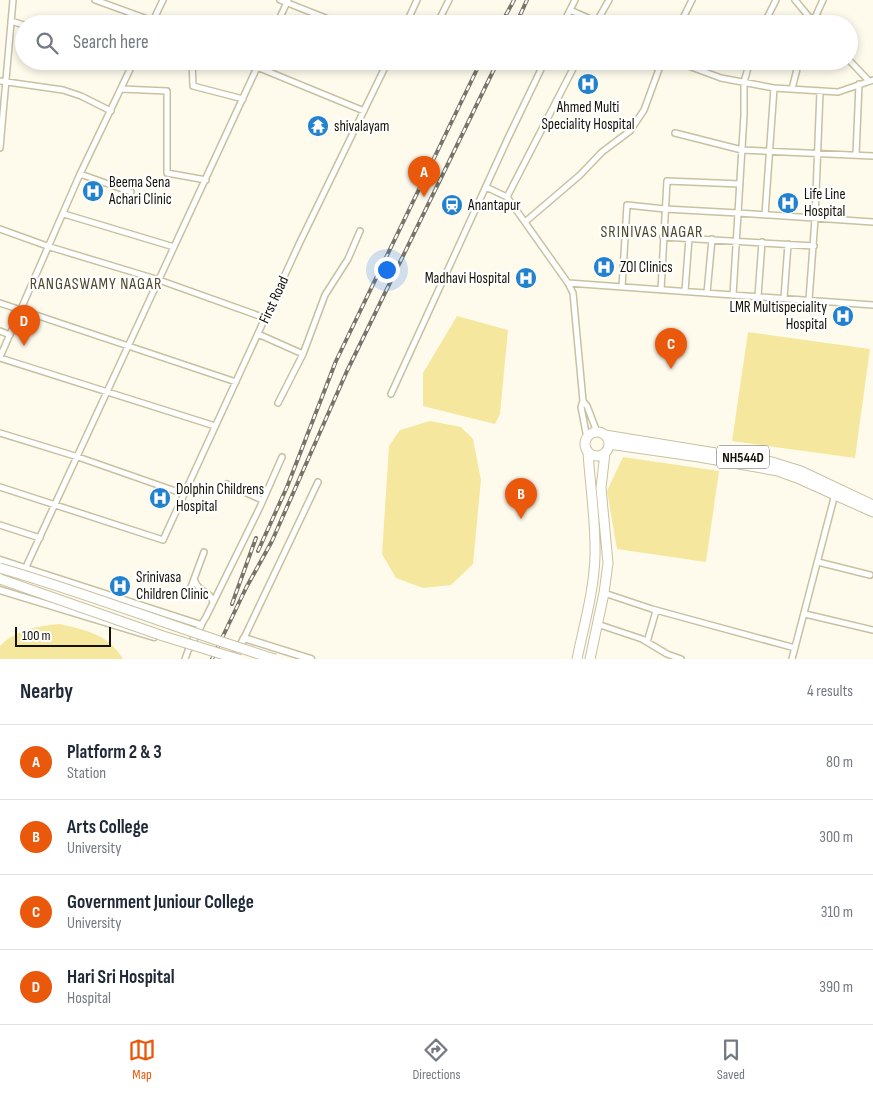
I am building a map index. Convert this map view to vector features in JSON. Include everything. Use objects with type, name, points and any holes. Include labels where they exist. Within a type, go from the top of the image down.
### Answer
[{"type":"highway","points":[[577,659],[592,588],[595,557],[595,528],[588,452],[585,445],[590,435],[601,434],[609,444],[605,453],[601,488],[608,562],[604,593],[590,659]]},
{"type":"highway","name":"NH544D","points":[[601,434],[772,462],[801,471],[873,512]]},
{"type":"highway","name":"NH544D","points":[[609,444],[699,457],[778,472],[873,505]]},
{"type":"highway","points":[[588,452],[598,456],[605,453]]},
{"type":"highway","points":[[0,568],[129,610],[206,638],[275,659]]},
{"type":"highway","points":[[0,579],[163,636],[237,659]]},
{"type":"street","points":[[0,148],[13,0]]},
{"type":"street","points":[[95,0],[134,15]]},
{"type":"street","points":[[156,15],[163,0]]},
{"type":"street","points":[[280,0],[288,1],[320,15]]},
{"type":"street","points":[[410,15],[417,0]]},
{"type":"street","points":[[442,15],[449,0]]},
{"type":"street","points":[[568,15],[575,0]]},
{"type":"street","points":[[601,15],[608,0]]},
{"type":"street","points":[[684,15],[692,0]]},
{"type":"street","points":[[768,15],[776,0]]},
{"type":"street","points":[[795,0],[807,15]]},
{"type":"street","points":[[817,15],[823,0]]},
{"type":"street","points":[[281,15],[288,1]]},
{"type":"street","points":[[570,10],[580,15]]},
{"type":"street","points":[[11,21],[15,22]]},
{"type":"street","points":[[858,69],[871,81]]},
{"type":"street","points":[[130,70],[80,174],[50,247],[0,357],[107,393],[215,426]]},
{"type":"street","points":[[192,70],[193,86],[243,99]]},
{"type":"street","points":[[25,568],[256,70]]},
{"type":"street","points":[[264,70],[364,111]]},
{"type":"street","name":"First Road","points":[[55,505],[163,540],[300,242],[384,70]]},
{"type":"street","points":[[391,394],[541,70]]},
{"type":"street","points":[[507,197],[572,70]]},
{"type":"street","points":[[525,222],[580,175],[602,152],[630,131],[644,110],[659,70]]},
{"type":"street","points":[[699,70],[721,78],[774,88],[820,91],[838,92],[871,81]]},
{"type":"street","points":[[732,295],[744,115],[744,82],[747,70]]},
{"type":"street","points":[[792,89],[796,70]]},
{"type":"street","points":[[0,81],[63,90],[81,96],[111,111]]},
{"type":"street","points":[[856,155],[859,84]]},
{"type":"street","points":[[765,215],[774,88]]},
{"type":"street","points":[[121,89],[167,91],[168,173],[206,180]]},
{"type":"street","points":[[809,300],[814,246],[820,91]]},
{"type":"street","points":[[675,133],[742,150],[873,156]]},
{"type":"street","points":[[80,174],[131,192]]},
{"type":"street","points":[[661,290],[667,181],[740,184]]},
{"type":"street","points":[[486,187],[507,197],[568,283],[573,293],[583,401],[581,406],[587,438]]},
{"type":"street","points":[[622,287],[627,205],[873,222]]},
{"type":"street","points":[[64,214],[174,247]]},
{"type":"street","points":[[0,230],[159,280],[266,318]]},
{"type":"street","points":[[278,403],[303,354],[325,295],[344,266],[360,232]]},
{"type":"street","points":[[664,237],[814,246]]},
{"type":"street","points":[[684,292],[689,238]]},
{"type":"street","points":[[707,293],[712,239]]},
{"type":"street","points":[[758,296],[762,242]]},
{"type":"street","points":[[784,298],[788,244]]},
{"type":"street","points":[[568,283],[873,305]]},
{"type":"street","points":[[0,303],[236,382]]},
{"type":"street","points":[[0,331],[10,335]]},
{"type":"street","points":[[258,334],[303,354]]},
{"type":"street","points":[[583,401],[601,434]]},
{"type":"street","points":[[0,432],[184,494]]},
{"type":"street","points":[[185,659],[282,457]]},
{"type":"street","points":[[237,659],[234,658],[318,482]]},
{"type":"street","points":[[227,484],[262,500]]},
{"type":"street","points":[[0,487],[55,505]]},
{"type":"street","points":[[792,659],[835,492]]},
{"type":"street","points":[[0,525],[40,538]]},
{"type":"street","points":[[188,595],[204,552]]},
{"type":"street","points":[[0,560],[201,625]]},
{"type":"street","points":[[818,562],[870,575]]},
{"type":"street","points":[[194,579],[198,589],[210,595],[213,603]]},
{"type":"street","points":[[0,590],[190,648]]},
{"type":"street","points":[[604,593],[656,611],[795,648]]},
{"type":"street","points":[[647,642],[656,611]]},
{"type":"street","points":[[805,614],[873,630]]},
{"type":"street","points":[[598,624],[647,642],[667,657],[681,659]]},
{"type":"street","points":[[244,638],[311,659]]},
{"type":"shaded area","points":[[457,316],[508,330],[500,414],[495,424],[423,406],[423,373]]},
{"type":"shaded area","points":[[748,332],[870,349],[855,458],[732,441]]},
{"type":"shaded area","points":[[430,421],[461,427],[473,439],[481,480],[473,564],[451,585],[423,588],[396,578],[382,554],[389,446],[400,430]]},
{"type":"shaded area","points":[[623,457],[719,471],[706,562],[617,549],[607,491]]},
{"type":"shaded area","points":[[59,624],[95,634],[110,644],[123,659],[0,659],[0,646],[13,636],[35,628]]},
{"type":"railway","points":[[506,15],[514,0]]},
{"type":"railway","points":[[520,15],[527,0]]},
{"type":"railway","points":[[258,551],[287,487],[336,361],[477,70]]},
{"type":"railway","points":[[212,659],[246,588],[272,541],[347,371],[494,70]]},
{"type":"railway","points":[[232,604],[256,538]]},
{"type":"place","name":"Ahmed Multi Speciality Hospital","points":[[588,84]]},
{"type":"place","name":"shivalayam","points":[[318,126]]},
{"type":"place","name":"Beema Sena Achari Clinic","points":[[93,191]]},
{"type":"place","name":"Platform 2 & 3","points":[[424,197]]},
{"type":"place","name":"Life Line Hospital","points":[[788,203]]},
{"type":"place","name":"Anantapur","points":[[452,205]]},
{"type":"place","name":"ZOI Clinics","points":[[604,267]]},
{"type":"place","name":"Madhavi Hospital","points":[[526,278]]},
{"type":"place","name":"LMR Multispeciality Hospital","points":[[843,316]]},
{"type":"place","name":"Hari Sri Hospital","points":[[24,346]]},
{"type":"place","name":"Government Juniour College","points":[[671,369]]},
{"type":"place","name":"Dolphin Childrens Hospital","points":[[160,498]]},
{"type":"place","name":"Arts College","points":[[521,519]]},
{"type":"place","name":"Srinivasa Children Clinic","points":[[120,586]]},
{"type":"district","name":"SRINIVAS NAGAR","points":[[652,232]]},
{"type":"district","name":"RANGASWAMY NAGAR","points":[[96,284]]}]
